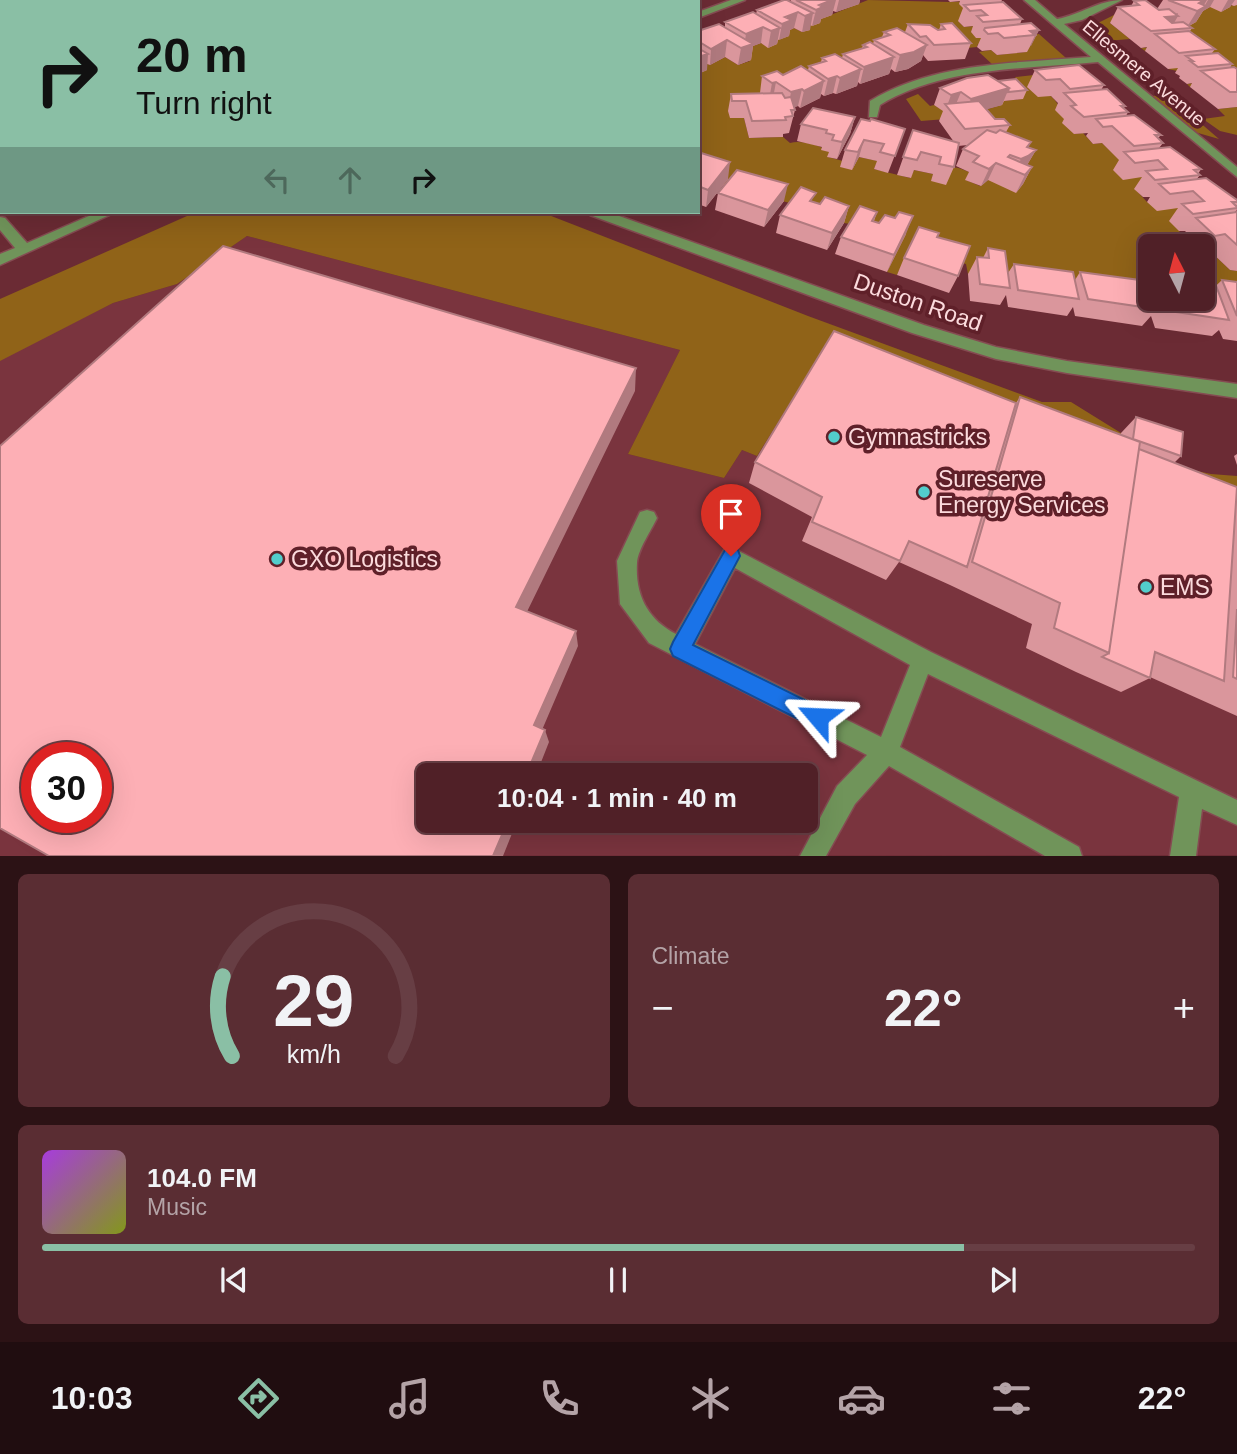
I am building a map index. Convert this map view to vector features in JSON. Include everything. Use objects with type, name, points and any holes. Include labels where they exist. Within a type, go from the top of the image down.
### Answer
[{"type":"street","points":[[700,14],[740,0]]},
{"type":"street","name":"Ellesmere Avenue","points":[[1029,0],[1234,166]]},
{"type":"street","points":[[1055,22],[1078,18],[1117,0]]},
{"type":"street","points":[[873,114],[874,103],[880,98],[908,86],[939,78],[1100,59]]},
{"type":"street","points":[[0,260],[103,214]]},
{"type":"street","name":"Duston Road","points":[[601,214],[918,329],[996,353],[1067,367],[1237,391]]},
{"type":"street","points":[[0,221],[24,249]]},
{"type":"street","points":[[647,518],[627,561],[629,604],[657,636],[886,752],[1070,856]]},
{"type":"street","points":[[680,649],[731,556],[923,660],[1237,813]]},
{"type":"street","points":[[811,856],[846,795],[886,752],[923,660]]},
{"type":"street","points":[[1183,856],[1192,792]]},
{"type":"shaded area","points":[[868,0],[990,0],[959,3],[973,17],[959,22],[964,27],[975,26],[1016,36],[1039,34],[1066,58],[993,65],[979,52],[991,50],[997,55],[1026,52],[978,44],[977,47],[957,49],[951,42],[760,93],[730,117],[744,118],[749,138],[783,137],[790,143],[800,142],[821,147],[830,152],[828,157],[843,161],[841,167],[852,169],[859,157],[878,161],[874,169],[910,178],[914,170],[933,174],[932,181],[950,168],[959,168],[971,173],[966,180],[980,186],[988,180],[971,117],[921,121],[906,99],[918,94],[930,106],[958,113],[975,112],[1001,105],[1001,101],[1022,99],[1012,88],[1023,86],[1015,77],[1079,70],[1051,96],[1074,134],[1083,133],[1093,144],[1102,143],[1123,163],[1146,177],[1135,189],[1147,202],[1180,208],[1179,231],[1182,234],[1138,234],[1138,292],[968,274],[966,264],[929,254],[912,245],[897,275],[887,272],[905,233],[844,223],[797,205],[723,185],[700,171],[700,71],[706,63],[710,65],[725,57],[738,65],[750,61],[737,52],[761,43],[768,47],[769,39],[794,28],[802,32],[803,26]]},
{"type":"shaded area","points":[[1237,5],[1237,94],[1222,84],[1190,87],[1187,84],[1219,80],[1168,69],[1179,47],[1145,51],[1141,48],[1180,44],[1173,38],[1173,22],[1189,19],[1210,7]]},
{"type":"shaded area","points":[[1122,11],[1110,23],[1130,39],[1106,41],[1090,27]]},
{"type":"shaded area","points":[[1168,95],[1219,139],[1191,131],[1151,96]]},
{"type":"shaded area","points":[[1237,107],[1237,135],[1220,131],[1203,119],[1225,116],[1218,109]]},
{"type":"shaded area","points":[[191,214],[546,214],[808,316],[1042,402],[1071,402],[1121,433],[1117,454],[1211,474],[1237,476],[1237,513],[1065,447],[824,348],[757,456],[742,450],[724,478],[628,454],[680,350],[247,236],[177,284],[113,303],[0,361],[0,299]]},
{"type":"shaded area","points":[[247,236],[680,350],[628,454],[724,478],[742,450],[757,456],[823,348],[1065,447],[1237,513],[1237,855],[0,856],[0,359],[113,303],[177,284]]},
{"type":"shaded area","points":[[1215,256],[1230,270],[1237,271],[1237,305],[1215,301]]},
{"type":"building","points":[[784,0],[813,13],[805,16],[798,12],[785,17],[792,20],[782,24],[757,10]]},
{"type":"building","points":[[796,0],[832,0],[819,5],[823,7],[816,10]]},
{"type":"building","points":[[1145,0],[1159,10],[1169,9],[1178,16],[1165,17],[1172,23],[1183,22],[1192,28],[1151,31],[1118,7],[1139,5],[1134,1]]},
{"type":"building","points":[[1168,0],[1204,0],[1199,3],[1206,6],[1197,11]]},
{"type":"building","points":[[1003,2],[1022,19],[983,22],[977,16],[987,15],[981,10],[970,11],[964,5]]},
{"type":"building","points":[[753,12],[780,28],[771,31],[763,27],[746,34],[725,22]]},
{"type":"building","points":[[952,23],[971,43],[934,45],[926,36],[920,37],[908,24],[930,25],[938,30],[945,29],[941,24]]},
{"type":"building","points":[[1031,23],[1039,30],[1030,31],[1035,35],[1004,38],[998,33],[988,34],[984,30],[985,28]]},
{"type":"building","points":[[719,24],[753,44],[741,48],[727,40],[711,49],[700,42],[700,30]]},
{"type":"building","points":[[897,28],[927,45],[900,55],[874,40],[890,35],[884,32]]},
{"type":"building","points":[[1189,31],[1215,49],[1179,53],[1155,34]]},
{"type":"building","points":[[870,42],[894,57],[864,67],[843,54],[867,47],[863,45]]},
{"type":"building","points":[[1218,53],[1232,64],[1198,67],[1186,56]]},
{"type":"building","points":[[835,54],[861,69],[840,78],[837,76],[828,79],[809,66],[826,61],[822,58]]},
{"type":"building","points":[[1079,65],[1104,85],[1070,89],[1060,79],[1046,80],[1035,70]]},
{"type":"building","points":[[801,66],[824,81],[804,91],[802,89],[791,92],[762,76],[777,71],[783,75]]},
{"type":"building","points":[[1234,67],[1237,69],[1237,92],[1230,92],[1201,71]]},
{"type":"building","points":[[988,75],[1009,88],[971,99],[961,92],[951,95],[940,88],[967,78]]},
{"type":"building","points":[[1016,79],[1027,90],[1008,92],[1009,88],[998,81]]},
{"type":"building","points":[[1107,89],[1128,112],[1084,117],[1071,106],[1076,105],[1064,93]]},
{"type":"building","points":[[782,93],[785,98],[791,97],[795,110],[791,110],[793,116],[785,117],[786,120],[752,121],[746,101],[732,101],[731,94]]},
{"type":"building","points":[[979,101],[995,119],[1004,119],[1010,125],[965,129],[945,104]]},
{"type":"building","points":[[813,108],[855,117],[842,142],[832,140],[834,135],[826,133],[827,130],[801,124]]},
{"type":"building","points":[[1134,115],[1161,135],[1155,135],[1163,143],[1134,146],[1112,126],[1103,127],[1096,119]]},
{"type":"building","points":[[861,119],[871,119],[905,129],[895,156],[880,152],[884,144],[864,140],[858,152],[845,150]]},
{"type":"building","points":[[913,130],[959,143],[954,167],[939,164],[941,157],[921,152],[917,160],[903,157]]},
{"type":"building","points":[[987,130],[996,133],[1000,130],[1031,142],[1027,147],[1036,150],[1028,156],[1021,159],[1010,155],[1008,157],[1032,167],[1025,175],[996,163],[989,169],[973,162],[979,156],[963,149]]},
{"type":"building","points":[[1170,147],[1201,169],[1194,170],[1200,175],[1155,180],[1146,171],[1167,169],[1158,160],[1135,163],[1124,152]]},
{"type":"building","points":[[700,153],[730,162],[708,190],[700,187]]},
{"type":"building","points":[[737,170],[788,184],[768,210],[718,193]]},
{"type":"building","points":[[1206,178],[1237,200],[1232,202],[1237,208],[1193,214],[1182,204],[1204,201],[1193,191],[1170,194],[1159,184]]},
{"type":"building","points":[[801,187],[816,193],[810,201],[820,204],[825,197],[849,206],[832,233],[780,215]]},
{"type":"building","points":[[860,206],[877,212],[872,221],[879,223],[885,215],[895,218],[899,212],[913,216],[894,255],[841,237]]},
{"type":"building","points":[[1237,212],[1237,245],[1225,234],[1215,236],[1196,218]]},
{"type":"building","points":[[919,227],[939,233],[937,237],[970,246],[958,276],[904,258]]},
{"type":"building","name":"GXO Logistics","points":[[223,246],[636,368],[516,607],[576,631],[534,725],[545,730],[531,763],[416,763],[416,833],[503,833],[493,856],[49,856],[0,828],[0,446]]},
{"type":"building","points":[[988,248],[1005,251],[1010,288],[980,284],[977,257],[989,258]]},
{"type":"building","points":[[1014,264],[1073,272],[1079,299],[1018,290]]},
{"type":"building","points":[[1080,272],[1138,280],[1138,306],[1088,299]]},
{"type":"building","points":[[1222,280],[1237,282],[1237,316]]},
{"type":"building","points":[[1215,283],[1229,320],[1177,312],[1214,312]]},
{"type":"building","points":[[834,331],[1016,403],[967,567],[909,541],[900,561],[812,522],[822,497],[755,462]]},
{"type":"building","points":[[1020,397],[1140,442],[1109,653],[1054,628],[1060,603],[972,562]]},
{"type":"building","points":[[1136,417],[1183,432],[1181,456],[1133,439]]},
{"type":"building","name":"EMS","points":[[1139,449],[1237,487],[1224,681],[1155,652],[1150,678],[1102,657],[1109,653]]},
{"type":"building","points":[[1237,609],[1237,679],[1233,677]]},
{"type":"place","name":"Gymnastricks","points":[[834,437]]},
{"type":"place","name":"Sureserve Energy Services","points":[[924,492]]},
{"type":"place","name":"GXO Logistics","points":[[277,559]]},
{"type":"place","name":"EMS","points":[[1146,587]]},
{"type":"route","points":[[731,556],[680,649],[818,717]]}]
